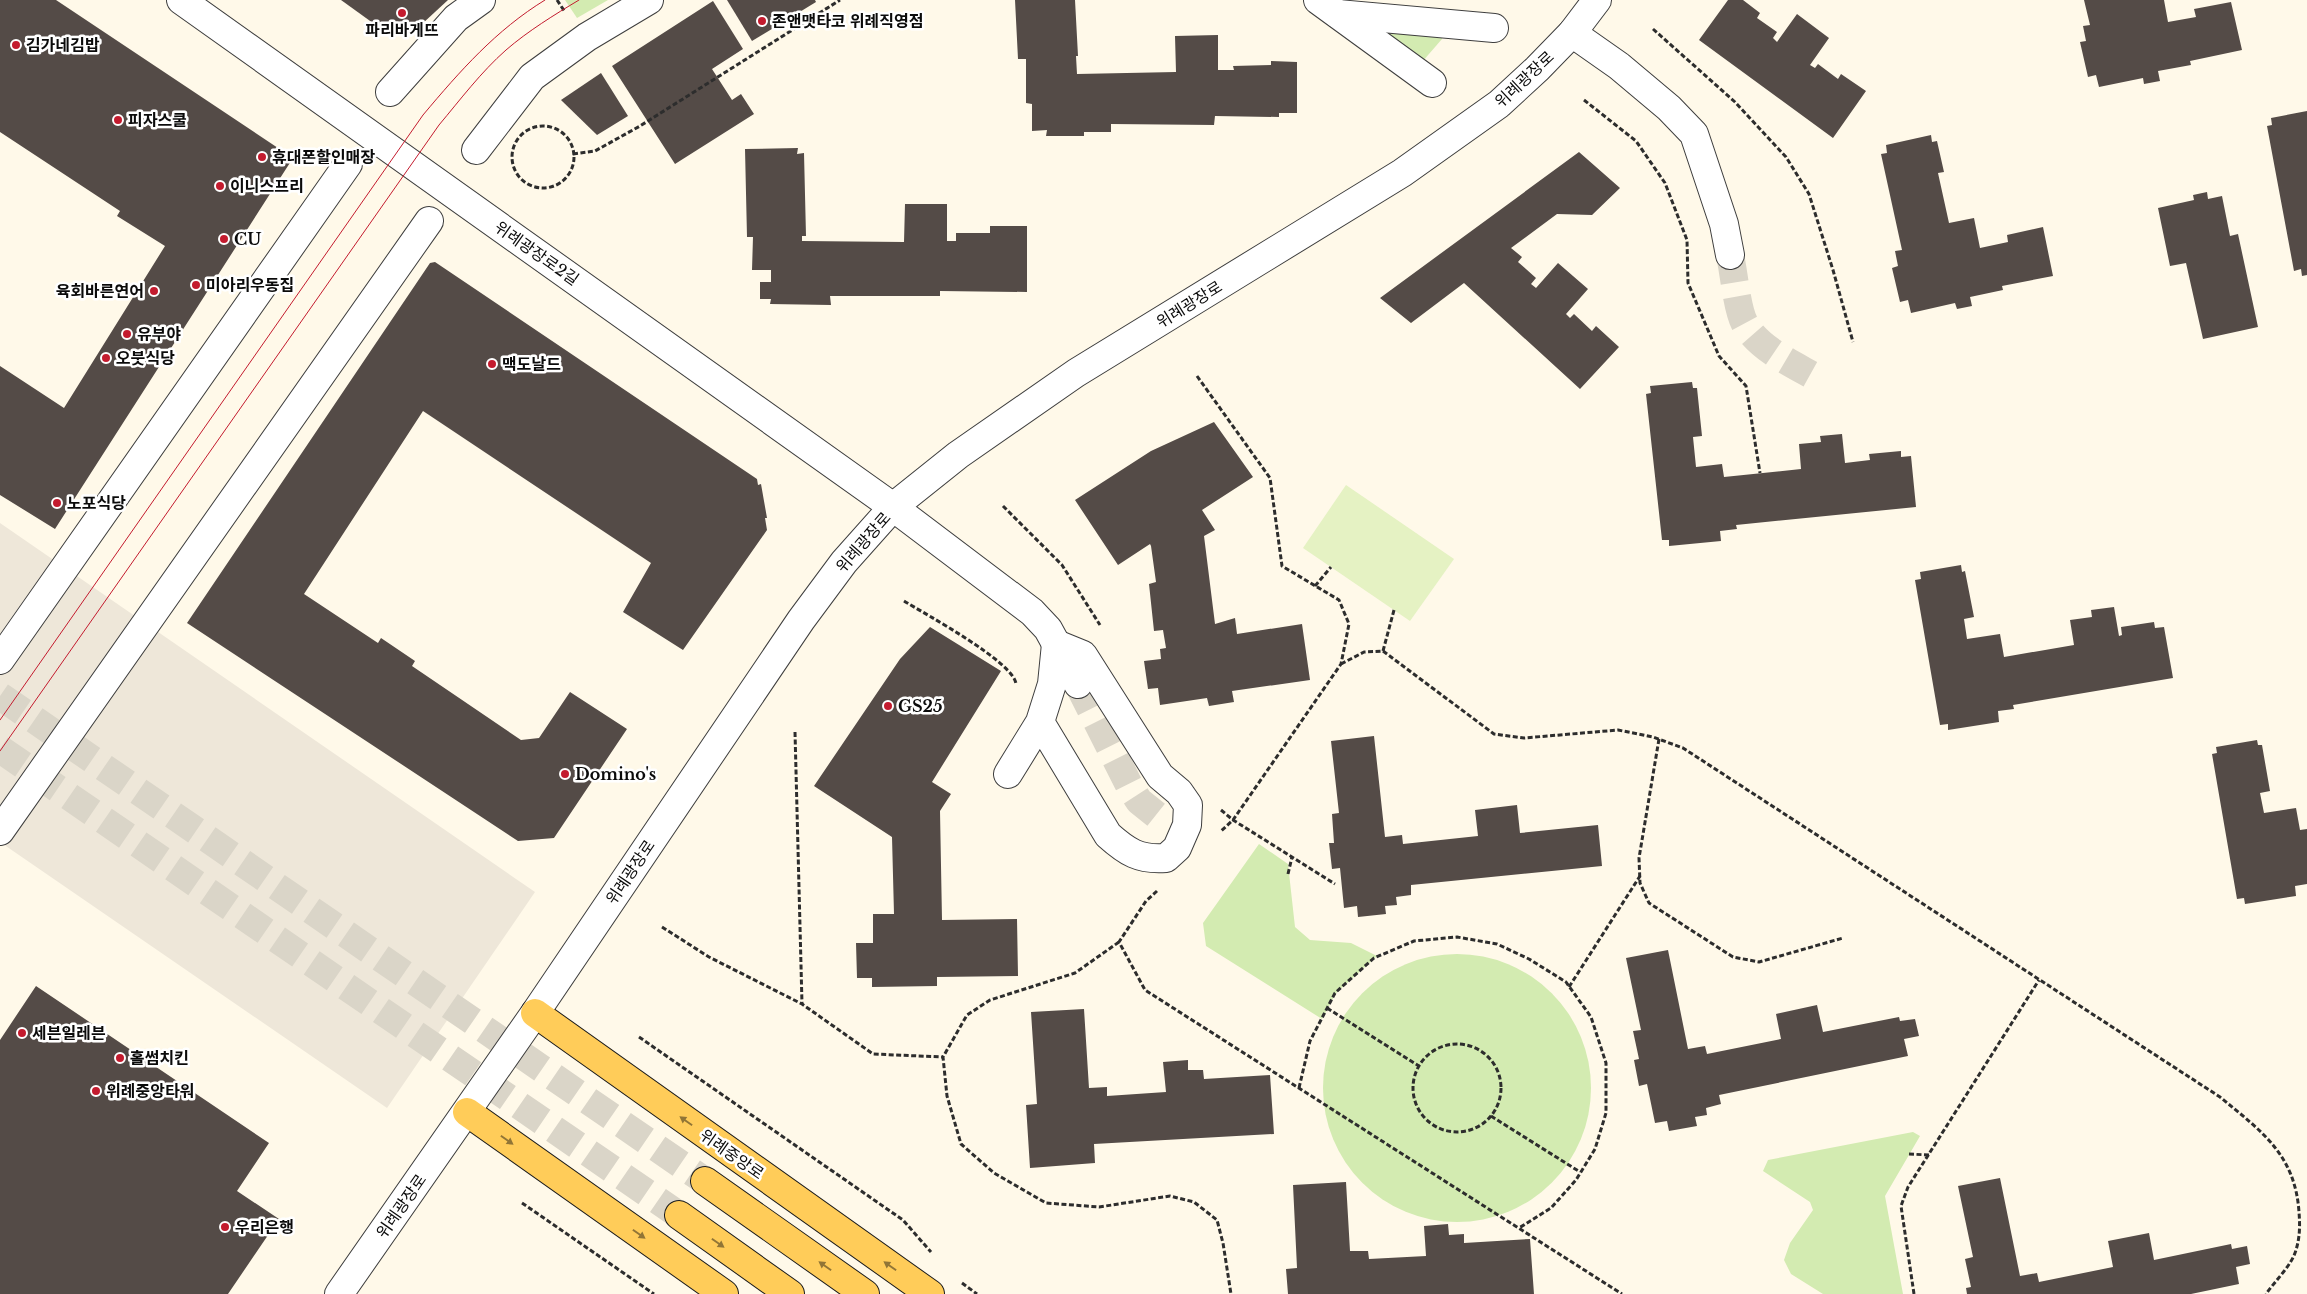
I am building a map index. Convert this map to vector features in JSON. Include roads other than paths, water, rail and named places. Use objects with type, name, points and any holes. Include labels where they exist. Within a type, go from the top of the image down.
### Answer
[{"type":"main road","name":"위례중앙로","points":[[535,1013],[930,1294]]},
{"type":"main road","points":[[467,1112],[724,1294]]},
{"type":"main road","points":[[705,1181],[865,1294]]},
{"type":"main road","points":[[679,1215],[790,1294]]},
{"type":"street","name":"위례광장로2길","points":[[181,0],[893,507],[1032,612],[1048,629],[1078,684]]},
{"type":"street","points":[[390,92],[456,18],[481,0]]},
{"type":"street","points":[[476,150],[532,77],[587,37],[649,0]]},
{"type":"street","name":"위례광장로","points":[[339,1294],[535,1013],[801,620],[844,562],[893,507],[958,455],[1076,373],[1402,173],[1499,104],[1572,33],[1597,0]]},
{"type":"street","points":[[1328,7],[1494,28]]},
{"type":"street","points":[[1328,7],[1432,83]]},
{"type":"street","points":[[1572,33],[1619,66],[1669,108],[1694,134],[1724,224],[1730,255]]},
{"type":"street","points":[[0,660],[348,164]]},
{"type":"street","points":[[0,831],[429,221]]},
{"type":"street","points":[[1008,774],[1040,722],[1052,684],[1056,644],[1083,656],[1160,776],[1178,792],[1188,805],[1187,825],[1177,848],[1166,858],[1147,859],[1124,849],[1108,835],[1040,722]]},
{"type":"tunnel","points":[[1730,255],[1742,318],[1751,333],[1777,355],[1817,378]]},
{"type":"tunnel","points":[[1078,684],[1130,787],[1139,801],[1164,821]]},
{"type":"tunnel","points":[[0,696],[705,1181]]},
{"type":"tunnel","points":[[0,749],[679,1215]]},
{"type":"tram line","points":[[0,720],[423,115],[480,52],[510,24],[545,0]]},
{"type":"tram line","points":[[0,751],[439,125],[479,77],[506,50],[532,30],[579,0]]},
{"type":"place","name":"파리바게뜨","points":[[402,13]]},
{"type":"place","name":"존앤맷타코 위례직영점","points":[[762,21]]},
{"type":"place","name":"김가네김밥","points":[[16,45]]},
{"type":"place","name":"피자스쿨","points":[[118,120]]},
{"type":"place","name":"휴대폰할인매장","points":[[262,157]]},
{"type":"place","name":"이니스프리","points":[[220,186]]},
{"type":"place","name":"CU","points":[[224,239]]},
{"type":"place","name":"미아리우동집","points":[[196,285]]},
{"type":"place","name":"육회바른연어","points":[[154,291]]},
{"type":"place","name":"유부야","points":[[127,334]]},
{"type":"place","name":"오붓식당","points":[[106,358]]},
{"type":"place","name":"맥도날드","points":[[492,364]]},
{"type":"place","name":"노포식당","points":[[57,503]]},
{"type":"place","name":"GS25","points":[[888,706]]},
{"type":"place","name":"Domino's","points":[[565,774]]},
{"type":"place","name":"세븐일레븐","points":[[22,1033]]},
{"type":"place","name":"홀썸치킨","points":[[120,1058]]},
{"type":"place","name":"위례중앙타워","points":[[96,1091]]},
{"type":"place","name":"우리은행","points":[[225,1227]]}]
